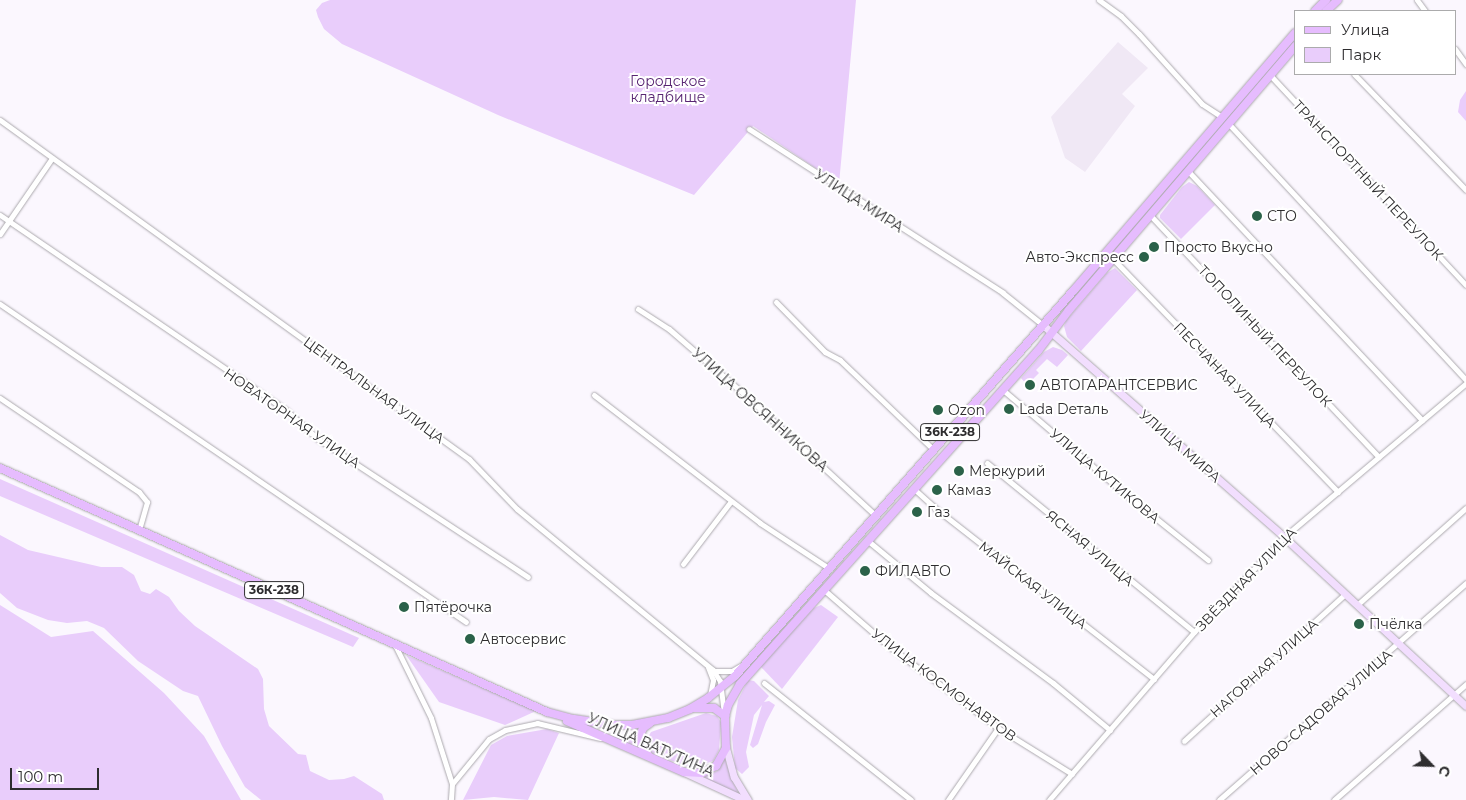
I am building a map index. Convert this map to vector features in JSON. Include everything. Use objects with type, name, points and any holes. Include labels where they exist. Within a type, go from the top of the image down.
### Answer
[{"type":"main road","points":[[1316,10],[1326,0]]},
{"type":"main road","points":[[1327,10],[1338,0]]},
{"type":"main road","name":"36К-238","points":[[0,468],[548,712],[596,724],[632,725],[651,722],[690,709],[722,689],[747,663],[1043,325],[1294,34]]},
{"type":"main road","points":[[746,800],[734,777],[726,748],[724,716],[740,684],[913,488],[1003,390],[1294,47]]},
{"type":"main road","name":"УЛИЦА МИРА","points":[[1043,325],[1284,537],[1466,706]]},
{"type":"main road","points":[[690,709],[709,707],[718,710],[724,716]]},
{"type":"main road","name":"УЛИЦА ВАТУТИНА","points":[[548,712],[746,800]]},
{"type":"main road","points":[[651,722],[643,728],[640,738],[644,750],[652,758]]},
{"type":"main road","points":[[684,772],[702,773],[712,770],[721,760],[726,748]]},
{"type":"street","points":[[1099,0],[1133,28],[1202,104],[1222,117]]},
{"type":"street","points":[[1456,50],[1466,64]]},
{"type":"street","name":"ТРАНСПОРТНЫЙ ПЕРЕУЛОК","points":[[1270,75],[1466,284]]},
{"type":"street","points":[[1355,75],[1466,190]]},
{"type":"street","name":"ЦЕНТРАЛЬНАЯ УЛИЦА","points":[[0,120],[469,459],[516,509],[713,670],[722,689]]},
{"type":"street","points":[[1228,123],[1466,380]]},
{"type":"street","name":"УЛИЦА МИРА","points":[[749,129],[1002,293],[1043,325]]},
{"type":"street","points":[[0,234],[52,158]]},
{"type":"street","points":[[1188,171],[1422,420]]},
{"type":"street","name":"НОВАТОРНАЯ УЛИЦА","points":[[0,215],[287,411],[318,440],[528,578]]},
{"type":"street","name":"ТОПОЛИНЫЙ ПЕРЕУЛОК","points":[[1150,215],[1379,456]]},
{"type":"street","name":"ПЕСЧАНАЯ УЛИЦА","points":[[1113,259],[1338,492]]},
{"type":"street","points":[[776,302],[825,352],[840,360],[934,450]]},
{"type":"street","points":[[0,304],[466,622]]},
{"type":"street","name":"УЛИЦА ОВСЯННИКОВА","points":[[638,309],[669,329],[744,394],[876,516]]},
{"type":"street","name":"ЗВЁЗДНАЯ УЛИЦА","points":[[1049,800],[1194,632],[1284,537],[1466,384]]},
{"type":"street","name":"УЛИЦА КУТИКОВА","points":[[1003,390],[1123,492],[1208,560]]},
{"type":"street","points":[[594,395],[730,501],[796,548],[830,569]]},
{"type":"street","points":[[0,398],[139,492],[147,502],[140,530]]},
{"type":"street","name":"ЯСНАЯ УЛИЦА","points":[[987,462],[1194,632]]},
{"type":"street","name":"МАЙСКАЯ УЛИЦА","points":[[913,488],[943,514],[1154,679]]},
{"type":"street","points":[[683,564],[730,501]]},
{"type":"street","points":[[1357,606],[1466,508]]},
{"type":"street","points":[[867,540],[931,593],[1053,683],[1110,730]]},
{"type":"street","name":"НОВО-САДОВАЯ УЛИЦА","points":[[1219,800],[1399,644],[1466,583]]},
{"type":"street","name":"УЛИЦА КОСМОНАВТОВ","points":[[823,589],[890,647],[998,728],[1072,774]]},
{"type":"street","name":"НАГОРНАЯ УЛИЦА","points":[[1184,741],[1345,594]]},
{"type":"street","points":[[395,645],[431,718],[452,784],[451,800]]},
{"type":"street","points":[[713,670],[732,671],[747,663]]},
{"type":"street","points":[[707,665],[713,680],[708,698]]},
{"type":"street","points":[[764,683],[911,800]]},
{"type":"street","points":[[1334,800],[1466,684]]},
{"type":"street","points":[[722,689],[724,716]]},
{"type":"street","points":[[452,784],[489,739],[505,730],[519,726],[537,723],[588,736],[610,739]]},
{"type":"street","points":[[948,800],[998,728]]},
{"type":"shaded area","points":[[1118,42],[1148,68],[1122,94],[1135,106],[1085,172],[1065,158],[1051,117]]},
{"type":"green space","name":"Городское кладбище","points":[[330,0],[856,0],[839,184],[753,126],[694,195],[498,115],[342,44],[324,29],[316,10],[322,3]]},
{"type":"green space","points":[[1466,91],[1466,121],[1458,112],[1460,100]]},
{"type":"green space","points":[[1189,182],[1197,186],[1215,205],[1181,239],[1160,218],[1160,215],[1182,187]]},
{"type":"green space","points":[[1115,268],[1137,290],[1081,351],[1067,337],[1064,326],[1066,321],[1107,273]]},
{"type":"green space","points":[[1053,347],[1062,350],[1068,355],[1057,367],[1047,359],[1036,370],[1039,373],[1027,385],[1021,378],[1044,352]]},
{"type":"green space","points":[[0,479],[359,638],[353,647],[0,496]]},
{"type":"green space","points":[[0,535],[28,550],[101,567],[122,567],[134,575],[141,591],[150,594],[156,589],[169,597],[179,611],[195,626],[258,669],[263,679],[264,709],[269,726],[298,754],[306,755],[310,771],[329,780],[354,776],[382,794],[384,800],[261,800],[245,787],[222,746],[198,696],[183,691],[138,661],[104,628],[87,621],[67,623],[48,620],[17,608],[0,593]]},
{"type":"green space","points":[[0,605],[51,637],[93,631],[164,693],[204,736],[241,800],[0,800]]},
{"type":"green space","points":[[821,605],[838,617],[782,689],[760,666],[814,608]]},
{"type":"green space","points":[[406,655],[536,711],[505,725],[439,702]]},
{"type":"green space","points":[[748,680],[754,681],[769,696],[764,702],[769,701],[775,705],[758,744],[753,748],[750,745],[762,705],[754,715],[746,752],[749,767],[742,774],[735,768],[732,737],[738,700]]},
{"type":"green space","points":[[706,713],[717,716],[721,722],[719,750],[713,761],[693,768],[655,755],[647,749],[646,741],[651,732]]},
{"type":"green space","points":[[547,729],[559,733],[528,800],[494,797],[463,800],[491,745],[507,736]]},
{"type":"green space","points":[[634,736],[634,747],[612,737]]},
{"type":"green space","points":[[725,759],[739,794],[702,778],[717,771]]},
{"type":"place","name":"СТО","points":[[1257,216]]},
{"type":"place","name":"Просто Вкусно","points":[[1154,247]]},
{"type":"place","name":"Авто-Экспресс","points":[[1144,257]]},
{"type":"place","name":"АВТОГАРАНТСЕРВИС","points":[[1030,385]]},
{"type":"place","name":"Lada Dеталь","points":[[1009,409]]},
{"type":"place","name":"Ozon","points":[[938,410]]},
{"type":"place","name":"Меркурий","points":[[959,471]]},
{"type":"place","name":"Камаз","points":[[937,490]]},
{"type":"place","name":"Газ","points":[[917,512]]},
{"type":"place","name":"ФИЛАВТО","points":[[865,571]]},
{"type":"place","name":"Пятёрочка","points":[[404,607]]},
{"type":"place","name":"Пчёлка","points":[[1359,624]]},
{"type":"place","name":"Автосервис","points":[[470,639]]}]
